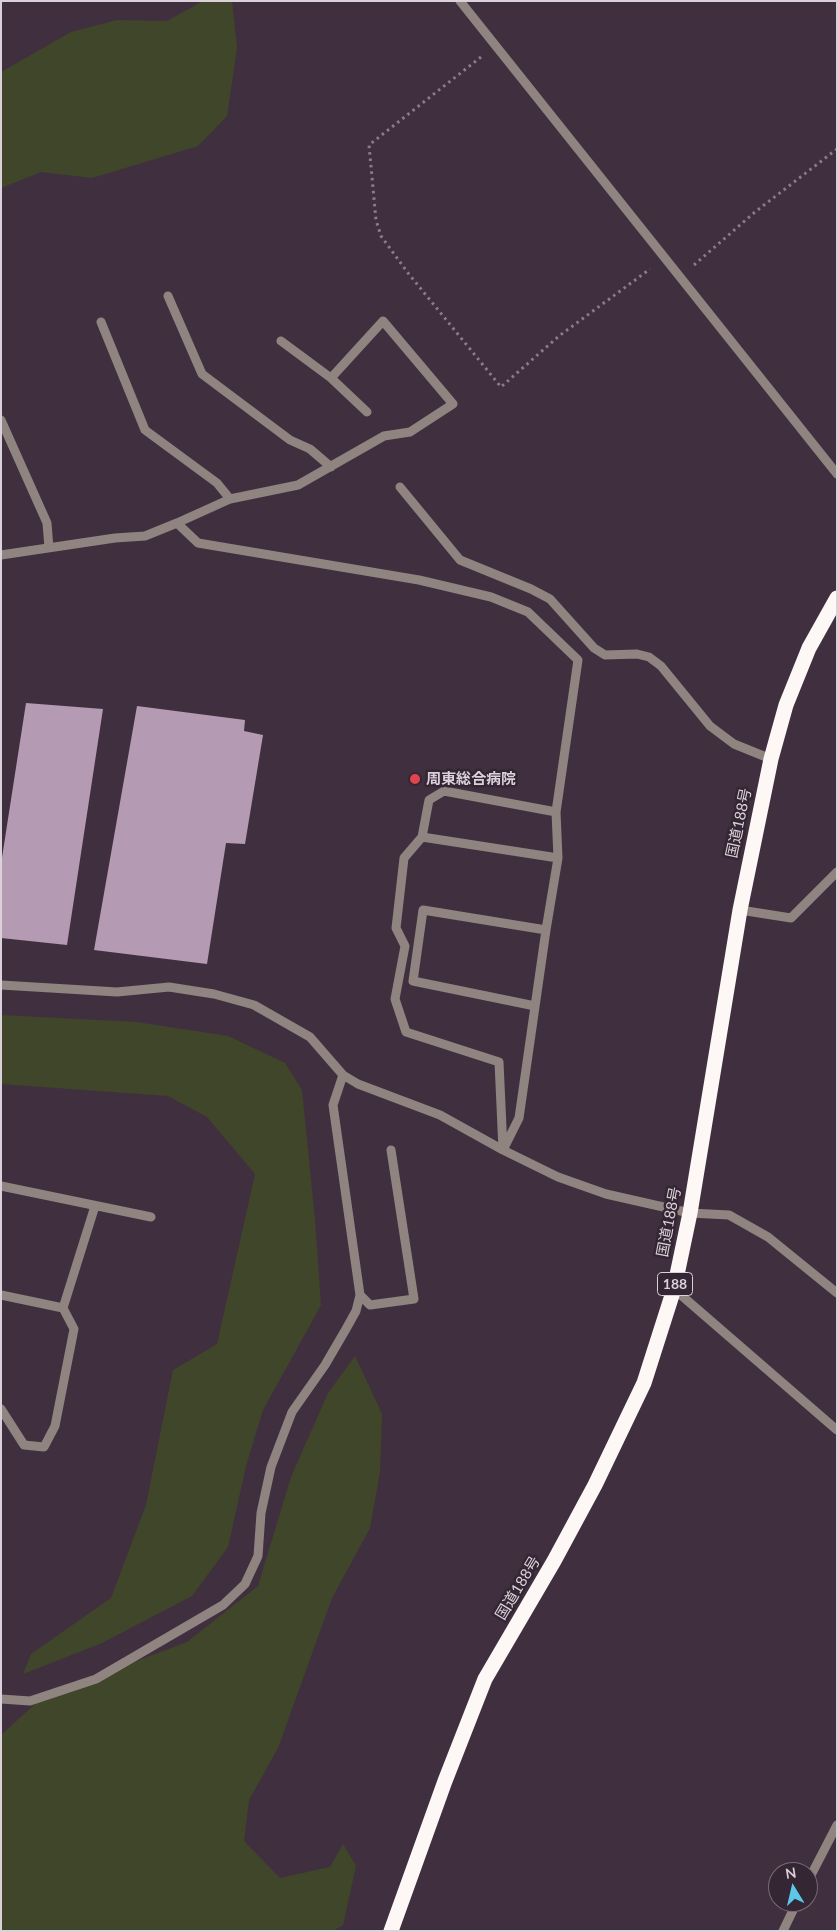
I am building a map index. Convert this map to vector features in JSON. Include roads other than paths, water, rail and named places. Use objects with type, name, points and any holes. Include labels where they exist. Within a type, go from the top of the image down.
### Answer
[{"type":"highway","name":"国道188号","points":[[391,1931],[485,1679],[554,1561],[595,1485],[644,1383],[674,1290],[690,1213],[740,910],[770,759],[786,704],[805,656],[837,598]]},
{"type":"street","points":[[460,1],[837,474]]},
{"type":"street","points":[[168,296],[202,374],[290,440],[310,448],[331,467]]},
{"type":"street","points":[[1,555],[115,538],[145,536],[230,499],[298,485],[384,436],[410,432],[454,404],[383,320],[331,378]]},
{"type":"street","points":[[101,322],[145,430],[217,483],[230,499]]},
{"type":"street","points":[[281,341],[331,378],[367,412]]},
{"type":"street","points":[[1,420],[47,523],[49,548]]},
{"type":"street","points":[[400,487],[460,560],[531,589],[550,599],[594,648],[605,655],[637,654],[649,657],[661,666],[710,726],[734,744],[770,759]]},
{"type":"street","points":[[177,523],[198,543],[419,580],[491,597],[528,612],[578,660],[556,812],[558,858],[518,1118],[503,1150]]},
{"type":"street","points":[[503,1150],[500,1062],[406,1032],[395,999],[404,946],[396,928],[404,858],[422,837],[428,800],[444,791],[556,812]]},
{"type":"street","points":[[422,837],[558,858]]},
{"type":"street","points":[[740,910],[791,918],[837,872]]},
{"type":"street","points":[[535,1006],[413,981],[420,928],[423,910],[546,930]]},
{"type":"street","points":[[1,985],[116,992],[169,987],[214,994],[254,1004],[310,1037],[343,1075],[358,1084],[440,1115],[503,1150],[558,1177],[606,1194],[690,1213],[729,1215],[768,1237],[837,1293]]},
{"type":"street","points":[[1,1700],[30,1701],[96,1679],[223,1605],[246,1584],[258,1556],[261,1513],[271,1467],[292,1412],[325,1365],[346,1330],[356,1311],[360,1295],[333,1105],[343,1075]]},
{"type":"street","points":[[360,1295],[370,1305],[414,1299],[391,1150]]},
{"type":"street","points":[[1,1186],[151,1217]]},
{"type":"street","points":[[1,1409],[24,1445],[44,1447],[55,1426],[74,1329],[63,1308],[95,1206]]},
{"type":"street","points":[[674,1290],[837,1430]]},
{"type":"street","points":[[1,1295],[63,1308]]},
{"type":"street","points":[[818,1862],[837,1825]]},
{"type":"street","points":[[782,1931],[792,1912]]},
{"type":"place","name":"周東総合病院","points":[[415,779]]}]
